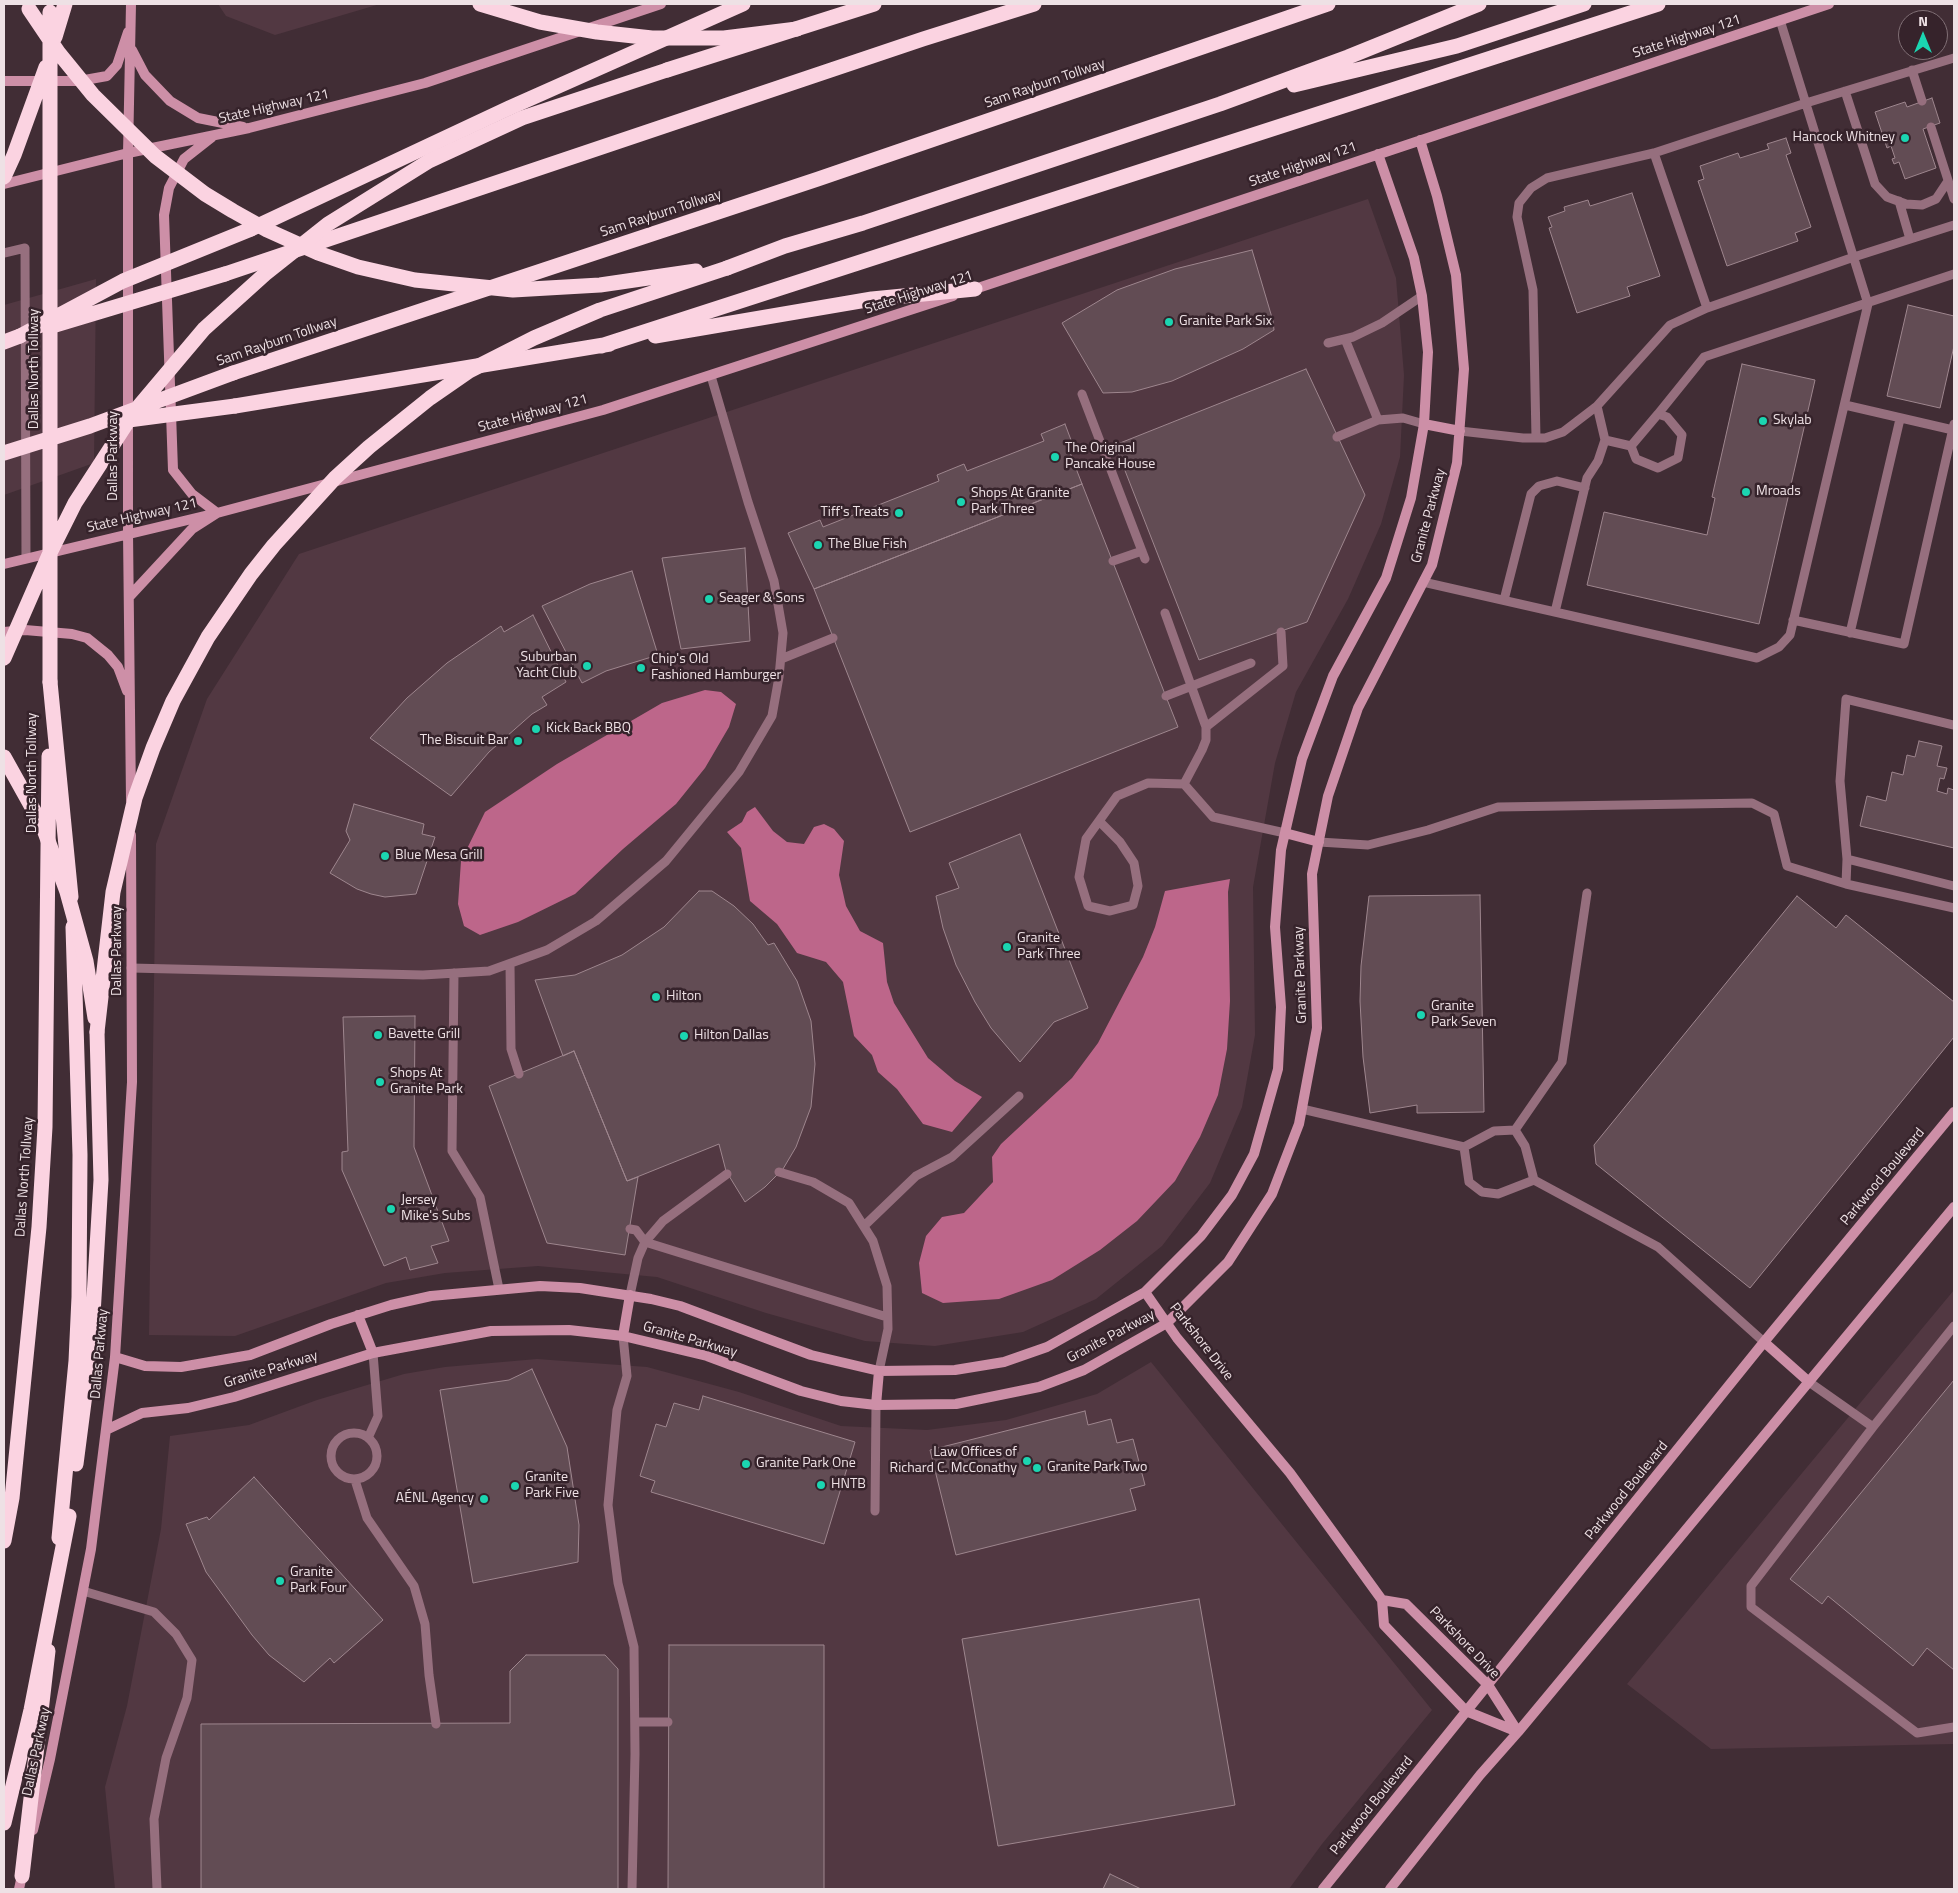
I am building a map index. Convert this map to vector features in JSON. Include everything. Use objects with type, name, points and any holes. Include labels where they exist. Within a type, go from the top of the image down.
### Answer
[{"type":"highway","points":[[26,4],[58,52],[93,95],[155,156],[185,180],[226,207],[267,230],[318,253],[358,267],[415,280],[513,290],[600,285],[727,268]]},
{"type":"highway","points":[[4,177],[43,77],[65,4]]},
{"type":"highway","points":[[480,4],[540,22],[596,32],[652,38],[724,38],[797,30]]},
{"type":"highway","points":[[20,336],[123,281],[251,229],[509,108],[743,4]]},
{"type":"highway","points":[[4,658],[41,571],[76,502],[134,412],[204,329],[300,244],[393,182],[429,161],[493,130],[598,91],[797,30],[874,4]]},
{"type":"highway","points":[[4,342],[225,274],[904,45],[1034,4]]},
{"type":"highway","name":"Sam Rayburn Tollway","points":[[4,452],[90,426],[233,373],[818,179],[1328,4]]},
{"type":"highway","points":[[97,1032],[113,892],[136,798],[153,748],[173,701],[208,637],[250,574],[274,545],[323,490],[369,447],[430,398],[470,371],[534,338],[600,310],[727,268],[785,246],[864,223],[1220,104],[1348,57],[1479,4]]},
{"type":"highway","points":[[1220,104],[1457,46],[1584,4]]},
{"type":"highway","points":[[601,346],[1658,4]]},
{"type":"highway","name":"Dallas North Tollway","points":[[4,1541],[12,1498],[39,1227],[45,1127],[50,682],[51,6]]},
{"type":"highway","points":[[90,426],[235,406],[872,299],[975,289]]},
{"type":"highway","points":[[21,1882],[47,1665],[76,1360],[79,1297],[80,1155],[74,948],[67,842],[50,682]]},
{"type":"highway","points":[[4,757],[43,827],[67,892],[86,961],[97,1032],[101,1180],[91,1348],[69,1516],[31,1710],[4,1823]]},
{"type":"main road","name":"Dallas Parkway","points":[[21,1882],[50,1759],[91,1549],[115,1357],[132,1082],[130,597],[128,533],[128,153],[131,4]]},
{"type":"main road","name":"State Highway 121","points":[[4,184],[128,153],[249,128],[425,83],[661,4]]},
{"type":"main road","name":"State Highway 121","points":[[4,564],[217,513],[603,410],[975,289],[1829,4]]},
{"type":"main road","points":[[4,81],[79,81],[107,76],[117,65],[131,21]]},
{"type":"main road","points":[[131,47],[145,75],[170,101],[198,118],[249,128]]},
{"type":"main road","points":[[130,597],[192,529],[217,513],[192,494],[173,470],[164,215],[169,188],[184,159],[215,135]]},
{"type":"main road","name":"Granite Parkway","points":[[106,1430],[142,1413],[188,1408],[234,1397],[373,1353],[491,1331],[569,1330],[623,1336],[707,1356],[801,1391],[840,1402],[876,1405],[956,1404],[1008,1395],[1039,1387],[1084,1370],[1167,1323],[1228,1262],[1272,1194],[1299,1124],[1317,1028],[1312,874],[1328,796],[1358,708],[1432,564],[1457,463],[1464,369],[1456,275],[1437,196],[1420,140]]},
{"type":"main road","name":"Granite Parkway","points":[[115,1357],[145,1366],[181,1367],[250,1355],[358,1315],[431,1296],[540,1286],[580,1288],[630,1294],[680,1306],[811,1355],[879,1371],[954,1370],[1024,1356],[1047,1347],[1145,1292],[1201,1236],[1232,1195],[1254,1154],[1278,1069],[1281,1008],[1275,927],[1281,850],[1302,760],[1333,676],[1386,578],[1411,498],[1424,424],[1428,352],[1422,296],[1414,258],[1378,154]]},
{"type":"main road","points":[[1424,424],[1460,431]]},
{"type":"main road","points":[[4,632],[25,630],[72,634],[87,638],[108,655],[118,667],[130,699]]},
{"type":"main road","points":[[1285,833],[1318,842]]},
{"type":"main road","name":"Parkwood Boulevard","points":[[1324,1889],[1764,1342],[1954,1112]]},
{"type":"main road","points":[[1390,1889],[1480,1775],[1518,1732],[1954,1207]]},
{"type":"main road","name":"Parkshore Drive","points":[[1145,1292],[1167,1323],[1290,1473],[1382,1600],[1406,1604],[1488,1685],[1518,1732]]},
{"type":"main road","points":[[623,1336],[630,1294]]},
{"type":"main road","points":[[358,1315],[373,1353]]},
{"type":"main road","points":[[1764,1342],[1809,1382]]},
{"type":"main road","points":[[876,1405],[879,1371]]},
{"type":"main road","points":[[1382,1600],[1384,1625],[1466,1711],[1518,1732]]},
{"type":"lane","points":[[1423,582],[1758,658],[1779,647],[1790,636],[1868,304],[1780,20]]},
{"type":"lane","points":[[1536,438],[1533,290],[1517,217],[1519,203],[1532,188],[1547,178],[1654,154],[1806,103],[1954,58]]},
{"type":"lane","points":[[1912,70],[1922,101]]},
{"type":"lane","points":[[1845,91],[1875,184],[1887,197],[1906,204],[1922,205],[1936,199],[1948,181]]},
{"type":"lane","points":[[1931,126],[1954,200]]},
{"type":"lane","points":[[1654,154],[1706,308]]},
{"type":"lane","points":[[1899,201],[1910,239]]},
{"type":"lane","points":[[1460,431],[1536,438],[1545,438],[1562,432],[1598,406],[1670,325],[1706,308],[1954,225]]},
{"type":"lane","points":[[4,253],[25,248],[26,558]]},
{"type":"lane","points":[[1631,446],[1704,356],[1868,304],[1954,274]]},
{"type":"lane","points":[[1328,343],[1382,323],[1422,296]]},
{"type":"lane","points":[[1345,338],[1378,420]]},
{"type":"lane","points":[[131,968],[423,975],[488,971],[548,950],[596,921],[666,862],[739,772],[772,716],[781,659],[783,633],[774,581],[748,502],[711,376]]},
{"type":"lane","points":[[1082,394],[1143,555],[1113,561]]},
{"type":"lane","points":[[1793,620],[1904,644],[1954,427],[1900,418],[1845,405]]},
{"type":"lane","points":[[1555,612],[1587,478],[1598,461],[1605,440],[1598,406]]},
{"type":"lane","points":[[1631,446],[1636,459],[1658,468],[1678,458],[1682,435],[1667,417],[1658,414]]},
{"type":"lane","points":[[1337,437],[1378,420],[1403,418],[1424,424]]},
{"type":"lane","points":[[1850,633],[1900,418]]},
{"type":"lane","points":[[1605,440],[1631,446]]},
{"type":"lane","points":[[1504,600],[1531,494],[1538,486],[1556,481],[1585,488]]},
{"type":"lane","points":[[1165,612],[1193,686],[1206,727],[1206,740],[1184,784]]},
{"type":"lane","points":[[1206,727],[1283,666],[1281,632]]},
{"type":"lane","points":[[781,659],[834,638]]},
{"type":"lane","points":[[1166,696],[1251,663]]},
{"type":"lane","points":[[1846,884],[1847,859],[1840,781],[1846,699],[1954,725]]},
{"type":"lane","points":[[1099,821],[1120,842],[1134,863],[1138,886],[1133,905],[1110,911],[1088,906],[1079,877],[1086,840],[1099,821],[1117,796],[1148,783],[1184,784],[1213,816],[1285,833]]},
{"type":"lane","points":[[1318,842],[1368,845],[1428,830],[1498,807],[1752,803],[1774,814],[1787,866],[1846,884],[1954,908]]},
{"type":"lane","points":[[1847,859],[1954,886]]},
{"type":"lane","points":[[1514,1130],[1562,1062],[1586,893]]},
{"type":"lane","points":[[510,964],[511,1049],[519,1074]]},
{"type":"lane","points":[[454,973],[452,1151],[480,1197],[499,1289]]},
{"type":"lane","points":[[864,1226],[916,1176],[952,1157],[1019,1096]]},
{"type":"lane","points":[[1302,1109],[1464,1147],[1494,1130],[1514,1130]]},
{"type":"lane","points":[[1514,1130],[1525,1146],[1534,1180],[1658,1247],[1764,1342]]},
{"type":"lane","points":[[1464,1147],[1469,1182],[1482,1192],[1498,1194],[1534,1180]]},
{"type":"lane","points":[[780,1172],[813,1182],[849,1203],[873,1241],[887,1286],[888,1329],[879,1371]]},
{"type":"lane","points":[[630,1294],[638,1258],[645,1242],[663,1221],[727,1174]]},
{"type":"lane","points":[[630,1229],[636,1230],[645,1242],[888,1317]]},
{"type":"lane","points":[[1954,1326],[1751,1586],[1752,1607],[1917,1734],[1954,1727]]},
{"type":"lane","points":[[623,1336],[627,1376],[617,1410],[608,1505],[618,1583],[634,1647],[635,1722],[632,1889]]},
{"type":"lane","points":[[368,1438],[378,1416],[373,1353]]},
{"type":"lane","points":[[1809,1382],[1873,1428]]},
{"type":"lane","points":[[875,1511],[876,1405]]},
{"type":"lane","points":[[353,1433],[368,1438],[377,1452],[377,1460],[369,1474],[355,1480],[348,1479],[335,1471],[330,1458],[331,1450],[339,1438],[345,1434],[353,1433]]},
{"type":"lane","points":[[355,1480],[367,1518],[414,1586],[425,1624],[436,1724]]},
{"type":"lane","points":[[83,1591],[154,1612],[176,1634],[192,1660],[187,1698],[166,1758],[154,1819],[157,1889]]},
{"type":"lane","points":[[635,1722],[668,1722]]},
{"type":"shaded area","points":[[218,4],[380,4],[275,35],[226,16]]},
{"type":"shaded area","points":[[1368,199],[1396,278],[1404,375],[1400,457],[1381,524],[1348,599],[1296,692],[1275,763],[1253,887],[1255,1035],[1242,1107],[1210,1183],[1162,1246],[1096,1299],[1023,1332],[935,1346],[865,1341],[766,1313],[657,1277],[538,1266],[445,1273],[386,1283],[235,1336],[149,1335],[156,844],[207,699],[299,554]]},
{"type":"shaded area","points":[[96,279],[94,463],[4,495],[4,305]]},
{"type":"shaded area","points":[[705,690],[721,692],[736,704],[729,727],[705,768],[676,804],[623,849],[575,894],[518,922],[480,935],[464,926],[458,904],[461,861],[485,812],[557,764],[662,703]]},
{"type":"shaded area","points":[[755,807],[773,831],[787,842],[804,844],[814,827],[824,824],[834,829],[844,841],[839,875],[846,906],[860,931],[883,943],[887,982],[894,1003],[928,1058],[955,1081],[982,1097],[952,1132],[923,1124],[897,1089],[878,1072],[872,1055],[854,1036],[843,982],[826,962],[797,953],[777,924],[750,901],[741,848],[727,832],[742,822],[747,812]]},
{"type":"shaded area","points":[[1230,879],[1228,892],[1230,1001],[1227,1049],[1218,1095],[1200,1137],[1175,1181],[1137,1221],[1100,1250],[1052,1280],[999,1299],[943,1303],[922,1293],[919,1263],[926,1236],[942,1217],[964,1213],[993,1182],[992,1157],[1001,1144],[1072,1078],[1098,1043],[1143,957],[1155,927],[1165,891]]},
{"type":"shaded area","points":[[1954,1290],[1954,1744],[1711,1749],[1627,1684]]},
{"type":"shaded area","points":[[537,1359],[647,1367],[739,1392],[841,1426],[927,1430],[1006,1420],[1097,1394],[1151,1362],[1432,1710],[1322,1844],[1289,1889],[115,1889],[105,1787],[127,1706],[161,1529],[170,1436],[249,1425],[317,1400],[404,1374],[445,1367]]},
{"type":"building","name":"Hancock Whitney","points":[[1932,98],[1940,123],[1923,129],[1936,168],[1905,179],[1899,162],[1894,164],[1892,159],[1895,158],[1891,146],[1887,148],[1875,112],[1905,102],[1907,107]]},
{"type":"building","points":[[1786,138],[1791,153],[1786,155],[1811,227],[1795,233],[1798,241],[1727,266],[1698,181],[1704,179],[1700,166],[1738,153],[1740,158],[1769,149],[1767,144]]},
{"type":"building","points":[[1632,193],[1660,276],[1627,287],[1630,296],[1577,313],[1549,228],[1552,227],[1548,217],[1565,211],[1564,207],[1588,200],[1590,206]]},
{"type":"building","name":"Granite Park Six","points":[[1252,250],[1274,330],[1243,349],[1172,381],[1132,392],[1103,393],[1062,323],[1117,290],[1175,269]]},
{"type":"building","points":[[1908,305],[1954,316],[1954,346],[1940,408],[1887,396]]},
{"type":"building","points":[[1742,364],[1815,380],[1759,624],[1587,585],[1604,512],[1707,535],[1715,498],[1712,497]]},
{"type":"building","points":[[1306,369],[1365,495],[1307,622],[1199,660],[1115,445]]},
{"type":"building","name":"Shops At Granite Park Three","points":[[1065,424],[1074,448],[1069,450],[1082,484],[814,589],[788,533],[820,520],[823,527],[939,481],[937,475],[964,464],[967,471],[1044,441],[1041,434]]},
{"type":"building","points":[[1082,484],[1178,727],[910,832],[814,589]]},
{"type":"building","name":"Seager & Sons","points":[[745,548],[750,641],[681,649],[662,558]]},
{"type":"building","points":[[632,571],[658,655],[606,671],[582,683],[542,606],[590,584]]},
{"type":"building","points":[[533,615],[566,682],[542,697],[547,705],[532,714],[489,752],[451,796],[370,738],[407,698],[447,663],[501,626],[504,632]]},
{"type":"building","points":[[1919,741],[1942,746],[1937,766],[1947,768],[1944,779],[1940,778],[1937,791],[1947,794],[1948,788],[1954,790],[1954,848],[1860,826],[1867,796],[1886,801],[1892,772],[1903,775],[1907,755],[1915,757]]},
{"type":"building","name":"Blue Mesa Grill","points":[[354,804],[424,824],[422,834],[435,837],[416,894],[385,897],[371,894],[357,889],[330,873],[350,840],[346,831]]},
{"type":"building","name":"Granite Park Three","points":[[1020,834],[1088,1008],[1054,1022],[1020,1062],[991,1028],[956,965],[943,928],[936,896],[959,888],[949,863]]},
{"type":"building","name":"Hilton Dallas","points":[[699,891],[712,891],[734,906],[753,924],[768,945],[774,943],[797,981],[811,1021],[815,1064],[811,1107],[796,1147],[783,1169],[765,1187],[745,1202],[726,1171],[719,1144],[627,1181],[574,1051],[563,1056],[535,980],[575,975],[622,955],[664,927]]},
{"type":"building","name":"Granite Park Seven","points":[[1480,895],[1484,1112],[1417,1113],[1417,1105],[1370,1113],[1363,1057],[1360,1001],[1361,966],[1369,896]]},
{"type":"building","points":[[1797,896],[1836,928],[1846,915],[1954,1002],[1954,1037],[1750,1288],[1596,1164],[1594,1145]]},
{"type":"building","name":"Shops At Granite Park","points":[[415,1016],[414,1147],[449,1241],[431,1246],[438,1263],[410,1270],[406,1257],[384,1266],[342,1170],[342,1152],[348,1151],[343,1017]]},
{"type":"building","points":[[574,1051],[627,1181],[638,1177],[625,1255],[547,1243],[489,1086]]},
{"type":"building","name":"Granite Park Five","points":[[532,1369],[567,1447],[579,1525],[578,1562],[473,1583],[440,1390],[509,1380]]},
{"type":"building","points":[[1954,1380],[1954,1670],[1927,1648],[1913,1666],[1828,1596],[1822,1604],[1790,1579]]},
{"type":"building","name":"Granite Park One","points":[[703,1396],[855,1442],[824,1544],[651,1492],[655,1481],[640,1476],[656,1424],[666,1427],[674,1403],[699,1410]]},
{"type":"building","name":"Granite Park Two","points":[[1085,1411],[1088,1425],[1111,1419],[1117,1443],[1133,1439],[1145,1485],[1130,1489],[1136,1510],[956,1555],[930,1450]]},
{"type":"building","name":"Granite Park Four","points":[[254,1477],[383,1620],[334,1663],[330,1658],[304,1682],[269,1655],[252,1635],[206,1572],[186,1524],[207,1517],[209,1520]]},
{"type":"building","points":[[1199,1599],[1235,1805],[998,1846],[962,1639]]},
{"type":"building","points":[[669,1645],[824,1645],[824,1889],[668,1889]]},
{"type":"building","points":[[526,1655],[605,1655],[618,1669],[618,1889],[201,1889],[201,1724],[510,1723],[510,1671]]},
{"type":"building","points":[[1110,1874],[1141,1889],[1103,1889]]},
{"type":"place","name":"Hancock Whitney","points":[[1905,138]]},
{"type":"place","name":"Granite Park Six","points":[[1169,322]]},
{"type":"place","name":"Skylab","points":[[1763,421]]},
{"type":"place","name":"The Original Pancake House","points":[[1055,457]]},
{"type":"place","name":"Mroads","points":[[1746,492]]},
{"type":"place","name":"Shops At Granite Park Three","points":[[961,502]]},
{"type":"place","name":"Tiff's Treats","points":[[899,513]]},
{"type":"place","name":"The Blue Fish","points":[[818,545]]},
{"type":"place","name":"Seager & Sons","points":[[709,599]]},
{"type":"place","name":"Suburban Yacht Club","points":[[587,666]]},
{"type":"place","name":"Chip's Old Fashioned Hamburger","points":[[641,668]]},
{"type":"place","name":"Kick Back BBQ","points":[[536,729]]},
{"type":"place","name":"The Biscuit Bar","points":[[518,741]]},
{"type":"place","name":"Blue Mesa Grill","points":[[385,856]]},
{"type":"place","name":"Granite Park Three","points":[[1007,947]]},
{"type":"place","name":"Hilton","points":[[656,997]]},
{"type":"place","name":"Granite Park Seven","points":[[1421,1015]]},
{"type":"place","name":"Bavette Grill","points":[[378,1035]]},
{"type":"place","name":"Hilton Dallas","points":[[684,1036]]},
{"type":"place","name":"Shops At Granite Park","points":[[380,1082]]},
{"type":"place","name":"Jersey Mike's Subs","points":[[391,1209]]},
{"type":"place","name":"Law Offices of Richard C. McConathy","points":[[1027,1461]]},
{"type":"place","name":"Granite Park One","points":[[746,1464]]},
{"type":"place","name":"Granite Park Two","points":[[1037,1468]]},
{"type":"place","name":"HNTB","points":[[821,1485]]},
{"type":"place","name":"Granite Park Five","points":[[515,1486]]},
{"type":"place","name":"AÉNL Agency","points":[[484,1499]]},
{"type":"place","name":"Granite Park Four","points":[[280,1581]]}]
